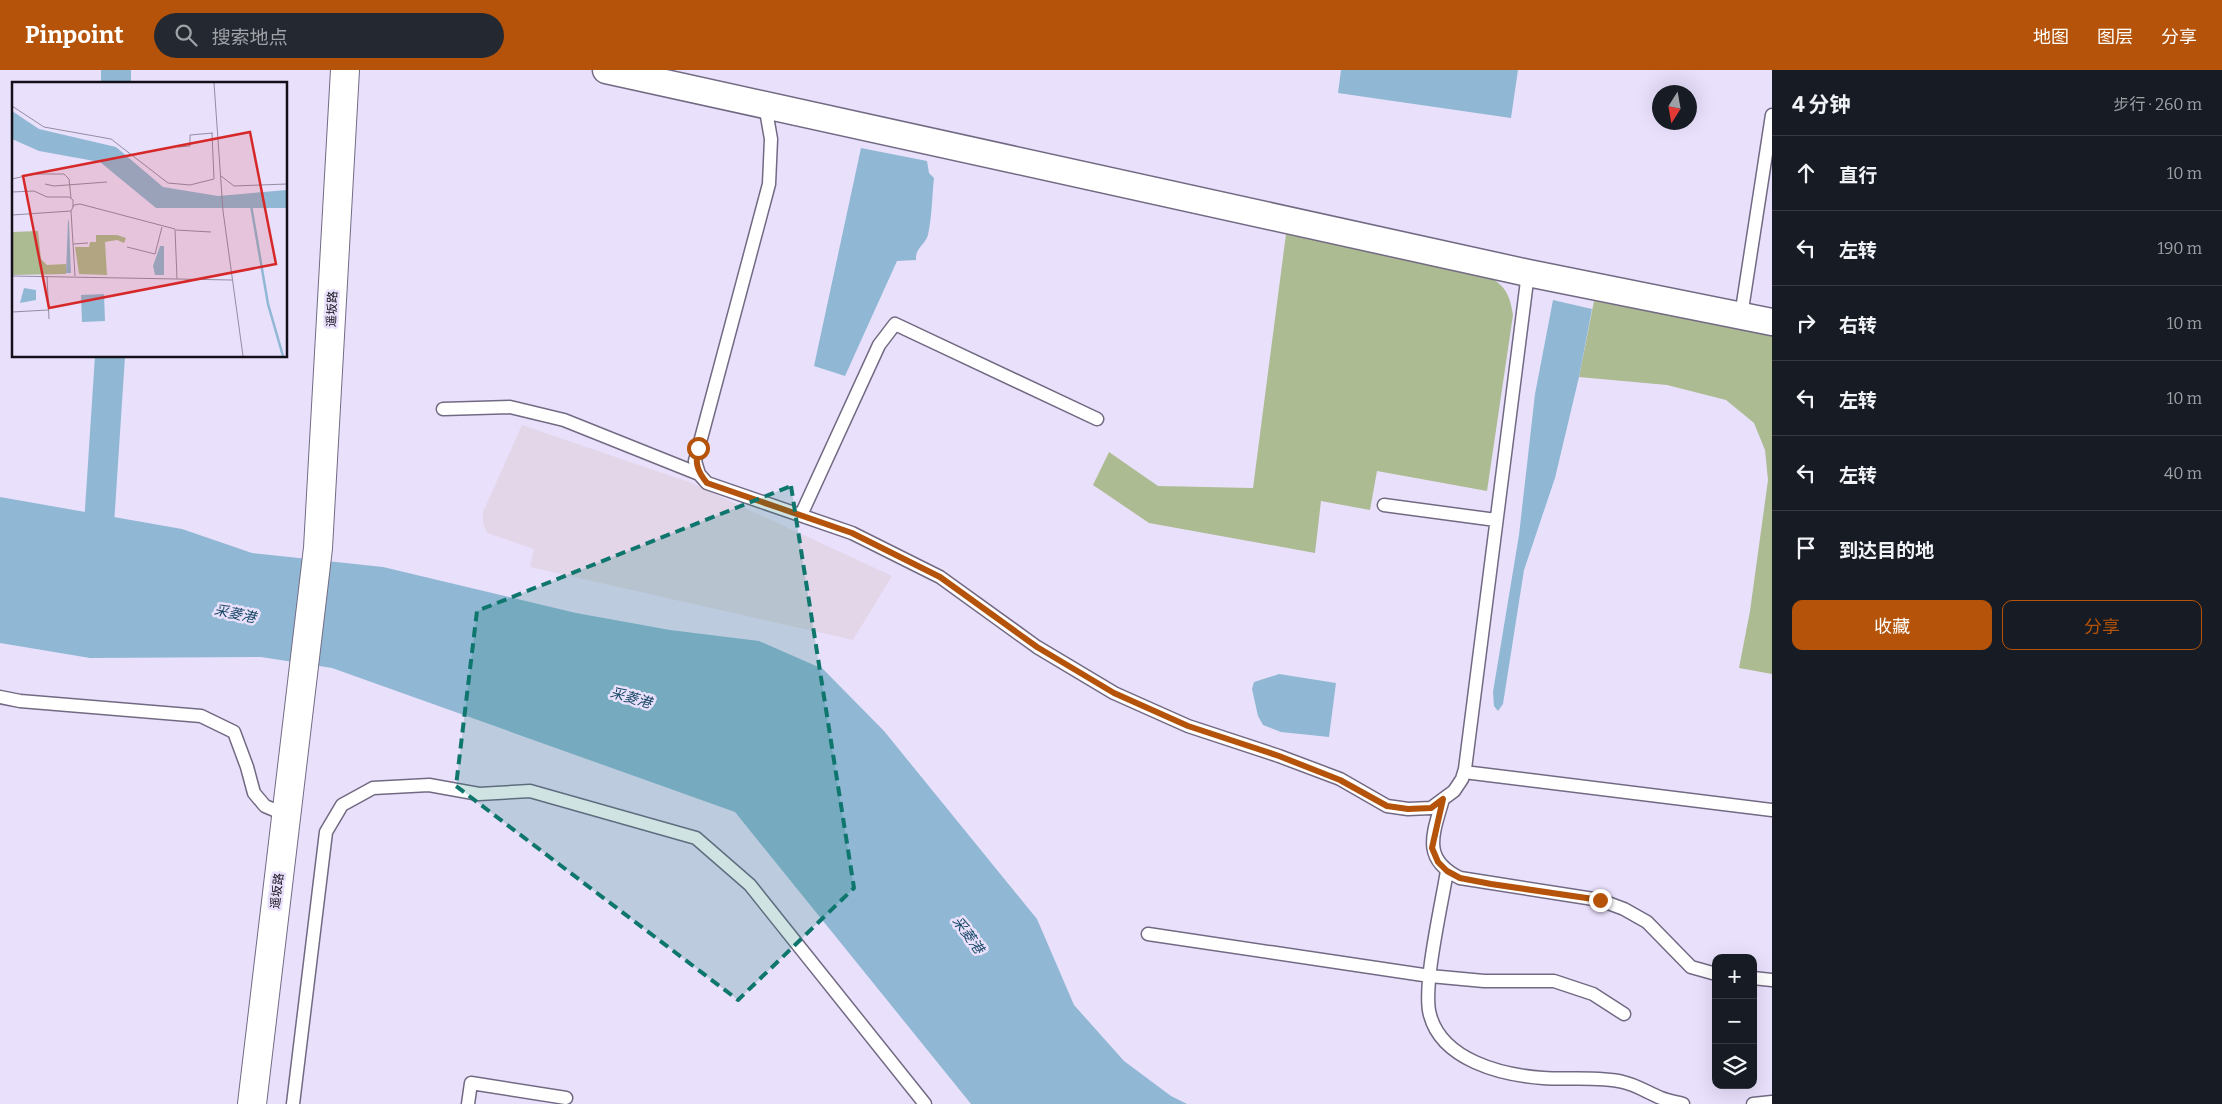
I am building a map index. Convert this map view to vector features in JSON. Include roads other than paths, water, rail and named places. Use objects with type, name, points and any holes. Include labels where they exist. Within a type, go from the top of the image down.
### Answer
[{"type":"street","name":"遥坂路","points":[[252,1104],[318,548],[345,70]]},
{"type":"street","points":[[606,70],[1528,273],[1772,322]]},
{"type":"lane","points":[[765,105],[771,139],[769,184],[698,448],[695,461],[699,474],[707,483],[852,533],[940,577],[1037,647],[1114,693],[1188,726],[1279,756],[1340,780],[1387,806],[1408,809],[1431,808],[1454,791],[1464,772],[1528,273]]},
{"type":"lane","points":[[1741,316],[1772,115]]},
{"type":"lane","points":[[801,515],[879,345],[895,324],[1097,419]]},
{"type":"lane","points":[[443,409],[510,407],[555,418],[699,474]]},
{"type":"lane","points":[[1384,506],[1496,520]]},
{"type":"lane","points":[[0,697],[20,701],[201,716],[234,732],[254,792],[266,806],[286,815]]},
{"type":"lane","points":[[1464,772],[1772,810]]},
{"type":"lane","points":[[293,1104],[326,832],[342,805],[374,788],[429,785],[479,794],[530,791],[696,838],[750,885],[925,1104]]},
{"type":"lane","points":[[1443,799],[1432,848],[1438,862],[1447,871],[1460,878],[1600,900],[1624,908],[1647,922],[1691,967],[1712,973]]},
{"type":"lane","points":[[1447,871],[1430,976],[1429,1013],[1434,1026],[1445,1041],[1466,1058],[1498,1071],[1540,1078],[1621,1081],[1641,1087],[1660,1098],[1683,1104]]},
{"type":"lane","points":[[1148,934],[1430,976],[1484,980],[1554,981],[1593,994],[1624,1014]]},
{"type":"lane","points":[[1757,978],[1772,980]]},
{"type":"lane","points":[[468,1104],[471,1083],[566,1098]]},
{"type":"lane","points":[[1753,1104],[1772,1102]]},
{"type":"water","points":[[1341,70],[1518,70],[1511,118],[1338,93]]},
{"type":"water","points":[[861,148],[927,161],[929,173],[934,178],[927,238],[917,252],[916,260],[897,261],[845,376],[814,366]]},
{"type":"water","points":[[1553,300],[1592,309],[1579,377],[1555,478],[1524,570],[1503,704],[1498,711],[1494,706],[1493,692],[1519,535],[1535,394]]},
{"type":"water","name":"采菱港","points":[[0,497],[182,529],[252,553],[383,567],[576,613],[670,630],[759,641],[823,669],[884,731],[1037,919],[1074,1005],[1124,1061],[1171,1096],[1187,1104],[971,1104],[735,812],[332,668],[261,657],[90,658],[0,643]]},
{"type":"water","points":[[1279,674],[1336,683],[1329,737],[1281,732],[1263,725],[1258,716],[1252,689],[1254,682]]},
{"type":"waterway","points":[[116,70],[116,82]]},
{"type":"waterway","points":[[97,555],[110,358]]}]
